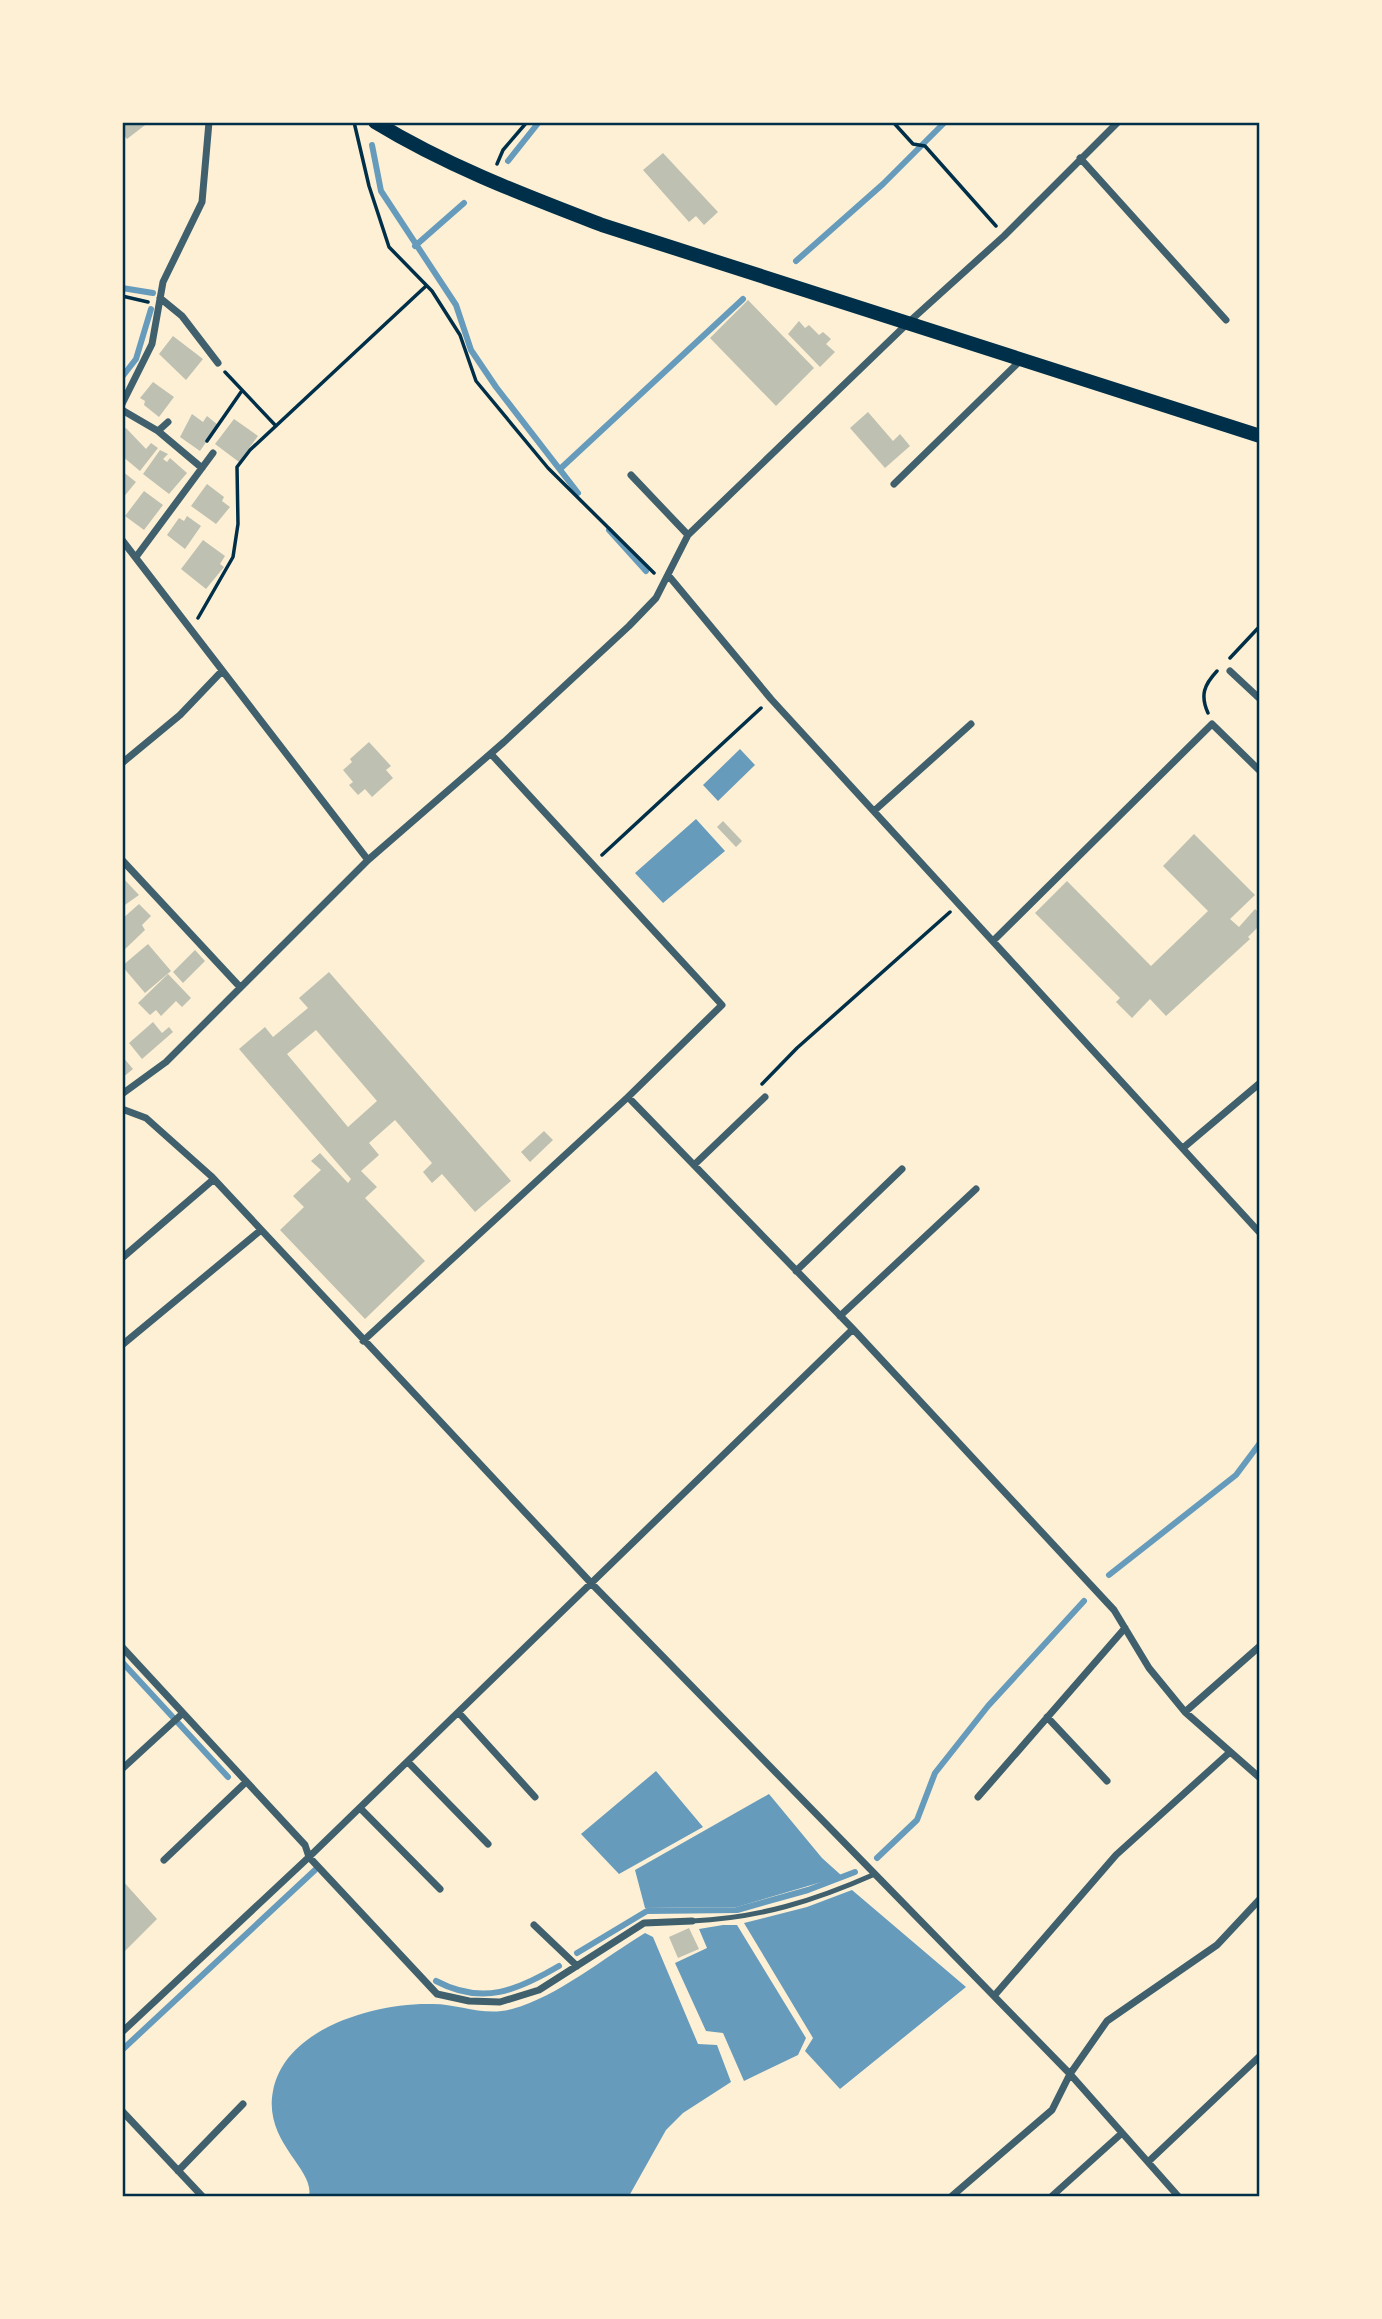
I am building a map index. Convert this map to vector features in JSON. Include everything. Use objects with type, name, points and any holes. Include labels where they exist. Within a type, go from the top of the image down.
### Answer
[{"type":"main road","points":[[375,122],[421,150],[485,179],[602,225],[910,321],[1259,436]]},
{"type":"street","points":[[122,404],[152,344],[163,282],[202,202],[209,122]]},
{"type":"street","points":[[122,1094],[141,1083],[166,1062],[368,860],[491,754],[629,626],[656,598],[688,535],[910,321],[1004,236],[1118,122]]},
{"type":"street","points":[[1080,158],[1226,320]]},
{"type":"street","points":[[160,301],[182,316],[218,363]]},
{"type":"street","points":[[894,484],[1023,358]]},
{"type":"street","points":[[122,410],[158,431],[202,468]]},
{"type":"street","points":[[158,431],[168,422]]},
{"type":"street","points":[[136,557],[213,453]]},
{"type":"street","points":[[631,475],[688,535]]},
{"type":"street","points":[[122,540],[368,860]]},
{"type":"street","points":[[668,575],[771,699],[1259,1233]]},
{"type":"street","points":[[1230,670],[1259,699]]},
{"type":"street","points":[[122,763],[180,715],[222,671]]},
{"type":"street","points":[[874,811],[971,724]]},
{"type":"street","points":[[993,941],[1212,724],[1259,771]]},
{"type":"street","points":[[363,1341],[628,1097],[722,1005],[491,754]]},
{"type":"street","points":[[122,860],[240,987]]},
{"type":"street","points":[[1184,1148],[1259,1083]]},
{"type":"street","points":[[628,1097],[853,1329],[1114,1610],[1149,1668],[1185,1712],[1259,1778]]},
{"type":"street","points":[[694,1165],[765,1097]]},
{"type":"street","points":[[122,1109],[146,1118],[214,1179],[592,1584],[1070,2074],[1178,2196]]},
{"type":"street","points":[[796,1271],[902,1169]]},
{"type":"street","points":[[122,1258],[214,1179]]},
{"type":"street","points":[[840,1316],[976,1189]]},
{"type":"street","points":[[122,1345],[261,1230]]},
{"type":"street","points":[[122,2032],[459,1713],[853,1329]]},
{"type":"street","points":[[978,1797],[1125,1628]]},
{"type":"street","points":[[1185,1712],[1259,1646]]},
{"type":"street","points":[[122,1647],[178,1718],[246,1782],[304,1845],[309,1857],[437,1994],[469,2001],[500,2002],[539,1990],[644,1923],[692,1921]]},
{"type":"street","points":[[459,1713],[536,1797]]},
{"type":"street","points":[[1047,1717],[1108,1781]]},
{"type":"street","points":[[122,1769],[178,1718]]},
{"type":"street","points":[[994,1996],[1116,1855],[1230,1752]]},
{"type":"street","points":[[408,1762],[488,1844]]},
{"type":"street","points":[[164,1860],[246,1782]]},
{"type":"street","points":[[360,1808],[440,1889]]},
{"type":"street","points":[[952,2196],[1052,2110],[1070,2074],[1107,2021],[1217,1945],[1259,1899]]},
{"type":"street","points":[[534,1925],[577,1966]]},
{"type":"street","points":[[1148,2162],[1259,2056]]},
{"type":"street","points":[[178,2171],[243,2104]]},
{"type":"street","points":[[122,2111],[202,2196]]},
{"type":"street","points":[[1052,2196],[1122,2133]]},
{"type":"lane","points":[[692,1921],[739,1919],[840,1890],[875,1874]]},
{"type":"path","points":[[354,122],[369,186],[389,247],[432,290],[460,335],[476,381],[548,468],[664,584]]},
{"type":"path","points":[[485,179],[503,150],[527,122]]},
{"type":"path","points":[[893,122],[913,144],[925,146],[1004,236]]},
{"type":"path","points":[[190,628],[206,607],[233,556],[237,524],[237,467],[276,426],[426,285]]},
{"type":"path","points":[[122,296],[160,301]]},
{"type":"path","points":[[218,363],[241,392],[276,426]]},
{"type":"path","points":[[193,460],[241,392]]},
{"type":"path","points":[[593,864],[771,699]]},
{"type":"path","points":[[765,1097],[759,1087],[797,1048],[959,904]]},
{"type":"water","points":[[740,749],[755,765],[718,801],[703,785]]},
{"type":"water","points":[[696,819],[725,851],[663,903],[635,873]]},
{"type":"water","points":[[656,1771],[703,1827],[619,1874],[581,1834]]},
{"type":"water","points":[[769,1794],[822,1858],[842,1876],[737,1907],[645,1908],[635,1870]]},
{"type":"water","points":[[852,1890],[966,1987],[840,2089],[805,2051],[813,2038],[744,1923],[807,1907]]},
{"type":"water","points":[[737,1925],[806,2038],[798,2055],[744,2081],[723,2033],[706,2031],[675,1963],[707,1948],[699,1929]]},
{"type":"water","points":[[645,1933],[653,1937],[698,2044],[717,2045],[731,2082],[683,2113],[666,2130],[629,2196],[309,2196],[309,2186],[282,2140],[272,2109],[273,2091],[281,2069],[295,2050],[314,2035],[361,2014],[386,2008],[433,2004],[492,2012],[512,2009],[563,1986]]},
{"type":"building","points":[[122,122],[149,122],[127,139],[122,133]]},
{"type":"building","points":[[663,153],[718,212],[704,225],[696,216],[689,222],[643,170]]},
{"type":"building","points":[[748,300],[814,368],[776,406],[710,338]]},
{"type":"building","points":[[799,321],[805,328],[809,325],[819,335],[823,332],[831,339],[826,344],[835,352],[820,367],[788,334]]},
{"type":"building","points":[[173,336],[203,359],[186,380],[159,354]]},
{"type":"building","points":[[153,382],[174,397],[159,417],[144,405],[145,401],[140,398]]},
{"type":"building","points":[[868,412],[893,441],[900,434],[910,446],[885,468],[850,428]]},
{"type":"building","points":[[192,414],[203,422],[207,416],[218,425],[200,451],[180,437]]},
{"type":"building","points":[[234,419],[258,436],[239,462],[215,444]]},
{"type":"building","points":[[126,428],[146,449],[151,443],[158,448],[140,471],[122,456],[122,432]]},
{"type":"building","points":[[160,450],[168,454],[163,459],[167,462],[170,458],[187,473],[169,494],[143,474]]},
{"type":"building","points":[[122,471],[136,482],[122,499]]},
{"type":"building","points":[[207,484],[224,497],[222,501],[230,507],[216,524],[191,506]]},
{"type":"building","points":[[144,491],[163,505],[144,530],[125,516]]},
{"type":"building","points":[[187,516],[201,526],[185,549],[167,535],[179,518],[184,521]]},
{"type":"building","points":[[203,540],[225,556],[220,564],[224,567],[206,589],[181,569]]},
{"type":"building","points":[[369,742],[391,766],[386,770],[393,778],[372,797],[365,789],[358,795],[349,785],[353,782],[343,770],[352,762],[350,759]]},
{"type":"building","points":[[723,821],[742,841],[736,847],[717,827]]},
{"type":"building","points":[[1194,834],[1255,895],[1230,919],[1239,927],[1255,909],[1259,913],[1259,926],[1248,937],[1250,939],[1166,1016],[1150,999],[1132,1018],[1116,1002],[1120,998],[1035,913],[1067,881],[1151,966],[1208,911],[1163,866]]},
{"type":"building","points":[[122,877],[139,895],[122,907]]},
{"type":"building","points":[[139,904],[151,916],[142,925],[145,930],[122,952],[122,919]]},
{"type":"building","points":[[148,944],[171,971],[145,993],[122,966]]},
{"type":"building","points":[[195,950],[205,961],[183,983],[173,972]]},
{"type":"building","points":[[329,972],[511,1181],[475,1212],[442,1174],[432,1183],[423,1172],[432,1163],[395,1120],[369,1143],[379,1155],[361,1171],[377,1187],[365,1198],[425,1261],[365,1319],[280,1230],[304,1207],[293,1196],[321,1170],[311,1161],[320,1153],[348,1183],[351,1179],[239,1049],[265,1027],[273,1037],[308,1008],[299,998]],"holes":[[[316,1030],[377,1101],[348,1127],[287,1054]]]},
{"type":"building","points":[[168,974],[191,998],[182,1007],[176,1001],[161,1016],[156,1010],[150,1015],[138,1003]]},
{"type":"building","points":[[153,1022],[162,1033],[169,1027],[173,1032],[142,1059],[129,1043]]},
{"type":"building","points":[[122,1056],[133,1069],[122,1078]]},
{"type":"building","points":[[544,1131],[553,1140],[530,1162],[521,1152]]},
{"type":"building","points":[[122,1880],[157,1919],[122,1954]]},
{"type":"building","points":[[689,1928],[699,1949],[678,1958],[669,1937]]},
{"type":"waterway","points":[[508,161],[539,122]]},
{"type":"waterway","points":[[796,261],[883,184],[945,122]]},
{"type":"waterway","points":[[372,145],[381,191],[456,305],[471,350],[496,387],[578,493]]},
{"type":"waterway","points":[[415,246],[464,203]]},
{"type":"waterway","points":[[122,288],[153,293]]},
{"type":"waterway","points":[[560,469],[743,299]]},
{"type":"waterway","points":[[122,377],[136,359],[151,309]]},
{"type":"waterway","points":[[609,530],[646,571]]},
{"type":"waterway","points":[[1109,1575],[1236,1475],[1260,1443]]},
{"type":"waterway","points":[[877,1858],[917,1820],[935,1773],[988,1706],[1084,1601]]},
{"type":"waterway","points":[[122,1662],[228,1777]]},
{"type":"waterway","points":[[122,2050],[315,1870]]},
{"type":"waterway","points":[[577,1953],[647,1911],[737,1910],[808,1890],[855,1872]]},
{"type":"waterway","points":[[436,1981],[453,1989],[485,1994],[514,1988],[559,1966]]}]
